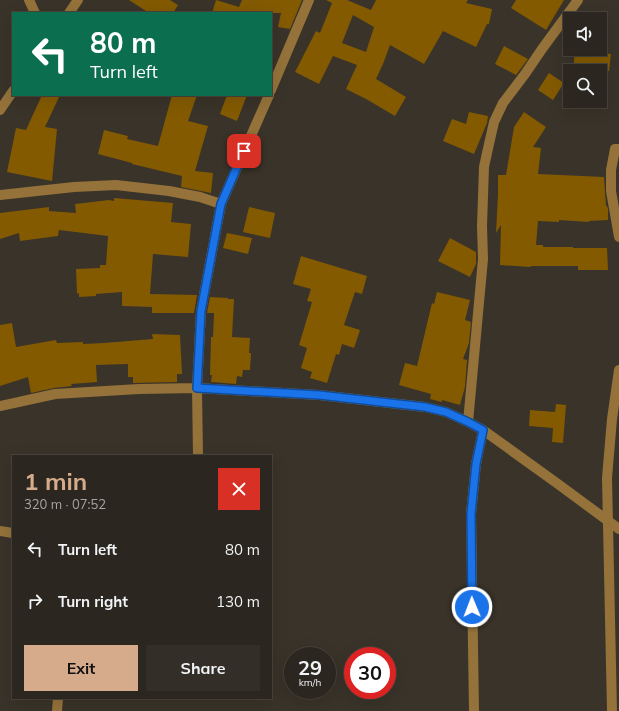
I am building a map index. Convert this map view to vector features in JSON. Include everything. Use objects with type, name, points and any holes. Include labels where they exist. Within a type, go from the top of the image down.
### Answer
[{"type":"street","points":[[29,0],[35,12]]},
{"type":"street","points":[[69,12],[78,0]]},
{"type":"street","points":[[272,88],[309,0]]},
{"type":"street","points":[[468,422],[483,259],[482,226],[484,168],[486,153],[494,122],[503,103],[578,0]]},
{"type":"street","points":[[0,110],[12,92]]},
{"type":"street","points":[[198,455],[197,388],[201,311],[221,204],[269,96]]},
{"type":"street","points":[[619,149],[615,149],[611,170],[611,191],[619,237]]},
{"type":"street","points":[[0,195],[74,187],[116,185],[169,191],[200,197],[221,204]]},
{"type":"street","points":[[612,711],[607,478],[612,419],[619,370]]},
{"type":"street","points":[[0,406],[55,394],[139,389],[197,388],[319,395],[425,407],[446,412],[483,430],[619,529]]},
{"type":"street","points":[[474,711],[471,514],[476,464],[483,430]]},
{"type":"street","points":[[0,531],[12,533]]},
{"type":"street","points":[[57,711],[58,699]]},
{"type":"building","points":[[129,0],[170,0],[178,5],[174,12],[147,12]]},
{"type":"building","points":[[216,0],[239,7],[242,0],[302,0],[290,29],[278,27],[281,13],[212,12]]},
{"type":"building","points":[[326,0],[347,0],[371,10],[376,0],[468,0],[466,3],[492,9],[489,24],[487,24],[476,47],[443,31],[424,64],[390,45],[376,79],[406,97],[395,116],[346,89],[357,65],[333,56],[319,84],[295,72],[316,31],[320,33],[332,3]],"holes":[[[353,15],[374,27],[366,52],[342,43]]]},
{"type":"building","points":[[516,0],[564,0],[546,30],[511,8]]},
{"type":"building","points":[[504,46],[528,59],[516,75],[495,64]]},
{"type":"building","points":[[607,54],[611,54],[609,71],[607,71],[607,64],[574,64],[574,56],[607,56]]},
{"type":"building","points":[[549,73],[563,82],[553,100],[538,90]]},
{"type":"building","points":[[42,96],[60,96],[45,127],[57,129],[52,181],[7,172],[16,128],[26,130]]},
{"type":"building","points":[[172,96],[197,96],[188,121],[208,126],[195,171],[213,173],[211,193],[181,187],[182,176],[98,154],[104,130],[128,136],[127,139],[158,146]]},
{"type":"building","points":[[227,96],[247,96],[237,121],[220,114]]},
{"type":"building","points":[[469,112],[488,116],[487,123],[474,154],[443,141],[452,119],[466,124]]},
{"type":"building","points":[[524,112],[546,127],[533,147],[541,148],[538,174],[604,177],[606,206],[608,209],[608,220],[589,222],[559,220],[559,222],[538,221],[536,245],[543,245],[543,247],[607,248],[608,270],[578,270],[578,266],[531,267],[500,265],[501,225],[496,233],[498,175],[506,175],[514,127]]},
{"type":"building","points":[[114,198],[173,203],[171,222],[191,224],[188,257],[153,254],[150,294],[197,295],[194,313],[152,313],[152,307],[122,306],[122,292],[79,297],[79,293],[77,294],[76,269],[100,268],[100,265],[106,265],[108,236],[59,230],[58,236],[20,241],[19,233],[0,239],[0,213],[49,207],[49,211],[76,213],[75,204],[109,200],[114,201]]},
{"type":"building","points":[[249,207],[275,213],[270,238],[243,232]]},
{"type":"building","points":[[227,233],[252,238],[248,254],[223,248]]},
{"type":"building","points":[[450,238],[476,252],[476,264],[470,277],[438,261]]},
{"type":"building","points":[[301,256],[367,276],[362,294],[355,292],[344,325],[360,330],[354,348],[342,344],[339,355],[336,354],[327,383],[310,378],[312,372],[301,368],[307,348],[299,345],[312,302],[307,301],[311,289],[293,284]]},
{"type":"building","points":[[437,292],[470,300],[465,320],[471,322],[469,343],[463,359],[467,360],[465,387],[460,405],[442,400],[442,402],[430,399],[431,394],[399,385],[405,363],[417,366],[432,303],[434,304]]},
{"type":"building","points":[[210,297],[234,299],[232,337],[250,338],[250,370],[243,370],[242,377],[237,376],[236,384],[211,382],[211,337],[213,337],[214,313],[207,313]]},
{"type":"building","points":[[12,323],[16,347],[56,340],[57,343],[83,342],[83,344],[153,339],[152,334],[180,335],[182,374],[177,374],[177,382],[133,383],[133,377],[128,377],[128,364],[96,365],[97,382],[71,384],[72,386],[31,393],[28,377],[0,386],[0,325]]},
{"type":"building","points":[[556,404],[566,405],[563,443],[552,442],[553,428],[529,426],[530,410],[555,412]]},
{"type":"route","points":[[244,151],[221,204],[201,311],[197,388],[319,395],[425,407],[446,412],[483,430],[476,464],[471,514],[472,607]]}]
